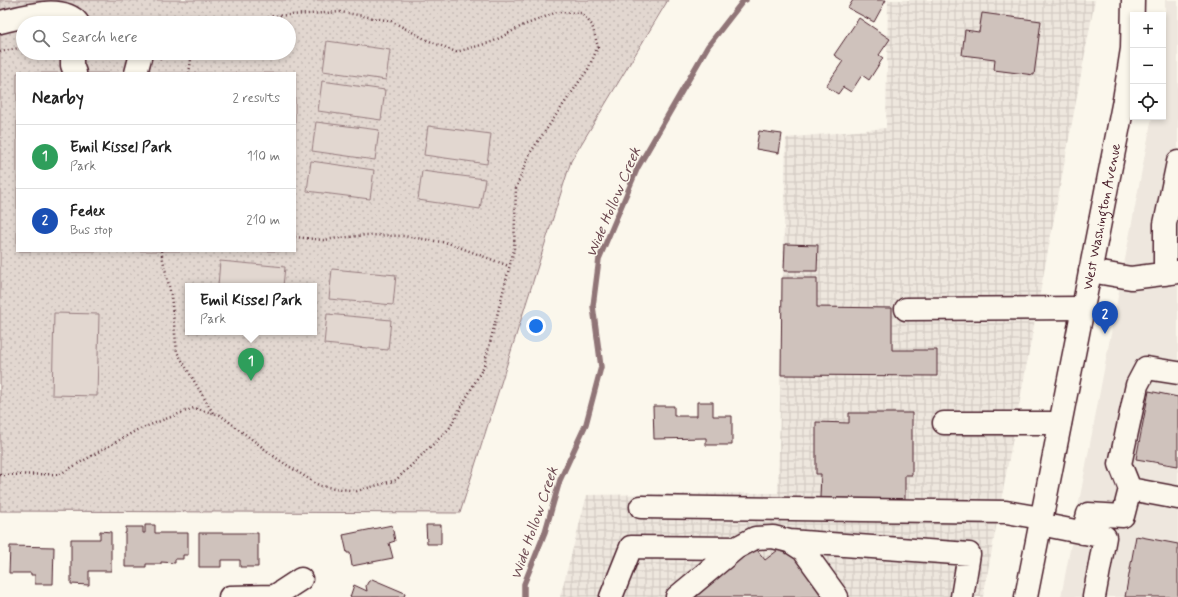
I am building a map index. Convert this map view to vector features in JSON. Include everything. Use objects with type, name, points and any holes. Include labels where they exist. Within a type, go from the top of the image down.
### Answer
[{"type":"main road","name":"West Washington Avenue","points":[[1026,597],[1127,78],[1132,49],[1133,0]]},
{"type":"main road","points":[[27,16],[40,13],[68,14],[70,16]]},
{"type":"main road","points":[[0,22],[16,18]]},
{"type":"main road","points":[[72,60],[75,72]]},
{"type":"main road","points":[[136,72],[139,60]]},
{"type":"main road","points":[[1090,271],[1132,278],[1172,273],[1165,224],[1178,162]]},
{"type":"main road","points":[[906,309],[1082,308]]},
{"type":"main road","points":[[1083,533],[1088,514],[1123,516],[1130,489],[1120,464],[1137,385],[1146,368],[1178,374]]},
{"type":"main road","points":[[944,423],[1060,423]]},
{"type":"main road","points":[[1130,489],[1178,498]]},
{"type":"main road","points":[[641,507],[1006,512],[1083,533],[1104,537],[1094,597]]},
{"type":"main road","points":[[677,597],[736,548],[755,538],[773,537],[789,541],[969,554],[962,597]]},
{"type":"main road","points":[[789,541],[802,550],[837,597]]},
{"type":"main road","points":[[611,597],[631,548],[736,548]]},
{"type":"main road","points":[[230,597],[275,596],[301,579]]},
{"type":"path","points":[[0,475],[60,474],[137,430],[194,408],[220,415],[278,460],[320,486],[357,492],[396,480],[449,429],[484,366],[514,249],[516,188],[530,153],[588,69],[598,47],[592,25],[581,13],[557,12],[522,26],[492,42],[456,52],[427,40],[392,21],[341,12],[273,16]]},
{"type":"path","points":[[0,52],[16,49]]},
{"type":"path","points":[[189,72],[191,60]]},
{"type":"path","points":[[296,237],[322,240],[366,235],[404,236],[448,243],[510,266]]},
{"type":"path","points":[[161,252],[171,295],[177,352],[213,413]]},
{"type":"shaded area","points":[[0,0],[668,0],[571,161],[460,513],[0,511]]},
{"type":"shaded area","points":[[888,0],[1095,0],[983,597],[560,597],[587,495],[778,493],[786,138],[886,128]]},
{"type":"shaded area","points":[[1165,0],[1178,0],[1178,597],[1061,597],[1151,120],[1166,120]]},
{"type":"shaded area","points":[[327,41],[390,50],[386,80],[323,71]]},
{"type":"shaded area","points":[[322,81],[385,90],[381,120],[318,111]]},
{"type":"shaded area","points":[[316,122],[379,130],[375,160],[312,151]]},
{"type":"shaded area","points":[[428,126],[491,134],[487,164],[424,155]]},
{"type":"shaded area","points":[[311,161],[374,170],[370,199],[307,191]]},
{"type":"shaded area","points":[[422,171],[485,179],[480,209],[418,200]]},
{"type":"shaded area","points":[[220,261],[285,267],[283,283],[218,283]]},
{"type":"shaded area","points":[[332,269],[396,275],[393,305],[329,299]]},
{"type":"shaded area","points":[[54,313],[99,314],[97,396],[52,395]]},
{"type":"shaded area","points":[[327,314],[391,320],[388,350],[324,344]]},
{"type":"building","points":[[853,0],[886,0],[874,22],[848,8]]},
{"type":"building","points":[[982,13],[1041,21],[1034,75],[994,70],[995,59],[962,55],[965,30],[979,32]]},
{"type":"building","points":[[859,18],[890,39],[879,55],[883,58],[869,80],[862,75],[851,92],[843,87],[838,94],[826,86],[843,61],[834,55]]},
{"type":"building","points":[[759,131],[782,134],[779,153],[756,149]]},
{"type":"building","points":[[785,244],[818,245],[817,271],[784,271]]},
{"type":"building","points":[[782,278],[817,278],[817,307],[892,308],[892,350],[937,350],[937,376],[781,375]]},
{"type":"building","points":[[1149,391],[1178,397],[1178,466],[1136,459]]},
{"type":"building","points":[[697,402],[713,402],[713,416],[732,416],[732,445],[706,445],[706,438],[654,439],[653,406],[674,406],[674,416],[697,416]]},
{"type":"building","points":[[849,413],[912,413],[912,475],[905,475],[905,499],[820,498],[821,474],[816,474],[816,422],[849,423]]},
{"type":"building","points":[[145,525],[155,525],[155,533],[188,533],[188,555],[183,555],[183,559],[175,559],[175,563],[161,562],[161,564],[146,564],[146,567],[125,567],[126,527],[143,527],[143,533],[145,533]]},
{"type":"building","points":[[392,525],[395,541],[389,543],[393,558],[352,566],[350,553],[347,553],[343,535]]},
{"type":"building","points":[[426,525],[441,525],[441,544],[427,544]]},
{"type":"building","points":[[100,531],[111,532],[111,571],[89,571],[89,585],[71,584],[71,539],[100,539]]},
{"type":"building","points":[[199,533],[258,533],[258,567],[240,567],[240,560],[221,560],[221,567],[199,567]]},
{"type":"building","points":[[1136,536],[1178,544],[1178,597],[1125,597]]},
{"type":"building","points":[[786,544],[827,597],[690,597],[754,546],[765,560]]},
{"type":"building","points":[[10,546],[54,547],[53,584],[35,584],[35,575],[31,575],[31,573],[9,573]]},
{"type":"building","points":[[372,579],[405,593],[404,597],[350,597],[354,585],[367,591],[366,586]]},
{"type":"waterway","name":"Wide Hollow Creek","points":[[524,597],[524,584],[545,532],[560,480],[586,424],[601,367],[593,306],[599,259],[638,167],[708,46],[743,1],[746,0]]},
{"type":"place","name":"Fedex","points":[[1105,334]]},
{"type":"place","name":"Emil Kissel Park","points":[[251,381]]}]
